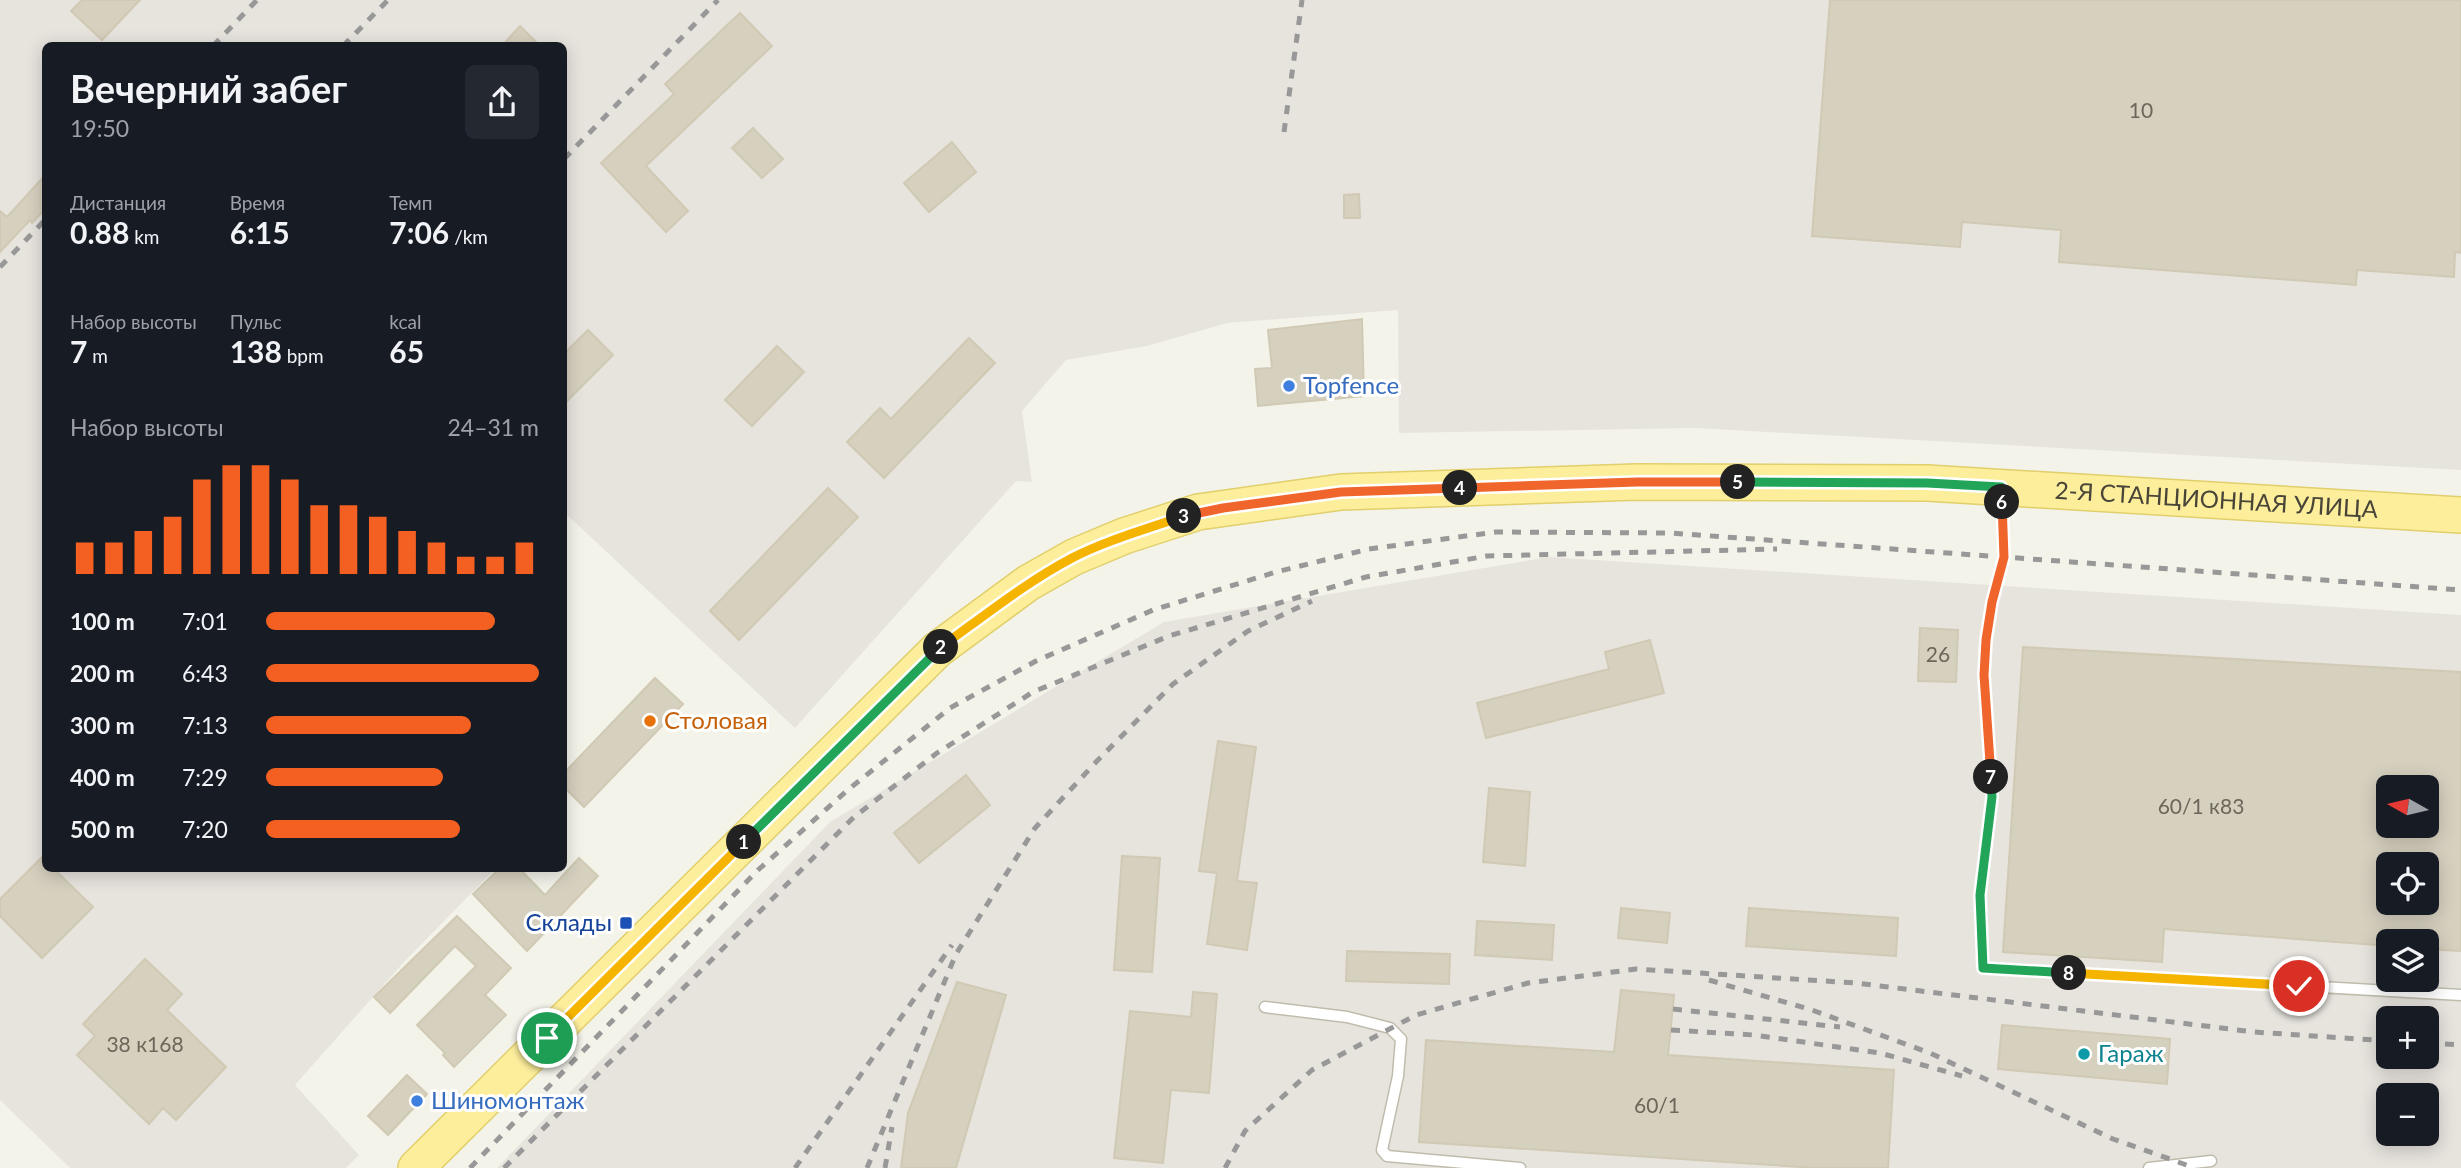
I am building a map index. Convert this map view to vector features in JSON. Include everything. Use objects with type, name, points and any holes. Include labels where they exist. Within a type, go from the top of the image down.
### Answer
[{"type":"main road","name":"2-Я СТАНЦИОННАЯ УЛИЦА","points":[[416,1168],[937,650],[1028,583],[1074,557],[1124,536],[1198,512],[1341,492],[1637,482],[1927,483],[2461,515]]},
{"type":"lane","points":[[2001,487],[2004,557],[1992,602],[1984,675],[1992,797],[1980,895],[1983,968],[2461,995]]},
{"type":"lane","points":[[1265,1007],[1347,1017],[1390,1028],[1401,1039],[1396,1087],[1382,1150],[1387,1157],[1520,1168]]},
{"type":"lane","points":[[2149,1168],[2211,1161]]},
{"type":"shaded area","points":[[0,0],[2461,0],[2461,470],[1695,428],[1399,433],[1398,310],[1227,323],[1147,346],[1066,360],[1022,411],[1032,482],[1016,481],[795,728],[567,515],[567,42],[42,42],[42,872],[492,872],[404,962],[295,1085],[359,1155],[346,1168],[70,1168],[0,1100]]},
{"type":"shaded area","points":[[1549,557],[2461,615],[2461,1168],[497,1168],[830,822],[1164,622]]},
{"type":"building","points":[[82,0],[140,0],[102,40],[71,11]]},
{"type":"building","points":[[1830,0],[2461,0],[2461,253],[2455,252],[2454,277],[2357,270],[2356,285],[2059,262],[2061,230],[1962,222],[1960,247],[1812,236]]},
{"type":"building","points":[[740,13],[772,46],[646,166],[688,211],[666,232],[601,163],[674,94],[665,84]]},
{"type":"building","points":[[520,26],[536,42],[506,42]]},
{"type":"building","points":[[753,128],[783,159],[762,178],[732,148]]},
{"type":"building","points":[[952,142],[976,172],[929,212],[904,183]]},
{"type":"building","points":[[42,178],[42,212],[32,223],[30,220],[0,252],[0,211],[7,217]]},
{"type":"building","points":[[1359,194],[1360,218],[1344,218],[1344,195]]},
{"type":"building","points":[[1362,319],[1364,396],[1258,406],[1255,369],[1272,368],[1268,330]]},
{"type":"building","points":[[588,330],[613,355],[567,401],[567,351]]},
{"type":"building","points":[[969,338],[995,363],[884,478],[847,442],[880,408],[891,419]]},
{"type":"building","points":[[777,346],[804,372],[752,426],[725,400]]},
{"type":"building","points":[[828,488],[858,517],[739,640],[710,611]]},
{"type":"building","points":[[1920,628],[1958,630],[1956,682],[1918,681]]},
{"type":"building","points":[[1650,640],[1664,693],[1486,738],[1477,703],[1609,669],[1605,652]]},
{"type":"building","points":[[2023,647],[2461,672],[2461,951],[2439,950],[2439,929],[2376,929],[2376,945],[2164,929],[2162,962],[2003,952]]},
{"type":"building","points":[[655,678],[683,704],[584,807],[567,790],[567,770]]},
{"type":"building","points":[[1218,741],[1256,747],[1237,881],[1257,883],[1247,950],[1207,944],[1217,873],[1199,871]]},
{"type":"building","points":[[966,775],[990,805],[919,863],[894,833]]},
{"type":"building","points":[[1489,788],[1530,792],[1525,866],[1483,862]]},
{"type":"building","points":[[1122,856],[1160,858],[1152,972],[1114,970]]},
{"type":"building","points":[[42,857],[42,872],[57,872],[93,907],[42,958],[0,916],[0,899]]},
{"type":"building","points":[[579,858],[598,876],[527,951],[473,894],[496,872],[523,872],[545,895]]},
{"type":"building","points":[[1621,908],[1670,913],[1667,943],[1618,938]]},
{"type":"building","points":[[1749,908],[1898,918],[1896,956],[1746,946]]},
{"type":"building","points":[[457,916],[511,968],[485,995],[506,1015],[454,1067],[443,1055],[445,1053],[417,1025],[476,966],[455,946],[390,1013],[374,997]]},
{"type":"building","points":[[1477,921],[1554,925],[1552,960],[1475,955]]},
{"type":"building","points":[[1347,951],[1450,954],[1449,984],[1346,981]]},
{"type":"building","points":[[145,959],[182,994],[167,1010],[226,1067],[176,1120],[163,1108],[149,1124],[77,1055],[95,1036],[83,1024]]},
{"type":"building","points":[[957,982],[1006,995],[956,1168],[901,1168],[908,1113]]},
{"type":"building","points":[[1621,990],[1674,995],[1668,1055],[1894,1070],[1888,1168],[1817,1168],[1419,1142],[1426,1040],[1614,1052]]},
{"type":"building","points":[[1193,992],[1217,994],[1209,1093],[1171,1090],[1163,1163],[1114,1158],[1130,1011],[1191,1017]]},
{"type":"building","name":"Гараж","points":[[2002,1025],[2170,1039],[2167,1084],[1998,1069]]},
{"type":"building","points":[[407,1075],[427,1094],[388,1135],[368,1116]]},
{"type":"railway","points":[[217,42],[257,0]]},
{"type":"railway","points":[[347,42],[388,0]]},
{"type":"railway","points":[[567,156],[718,0]]},
{"type":"railway","points":[[1284,132],[1302,0]]},
{"type":"railway","points":[[0,267],[42,223]]},
{"type":"railway","points":[[470,1168],[758,870],[849,789],[950,708],[1036,661],[1153,610],[1276,572],[1369,549],[1496,532],[1670,533],[2461,590]]},
{"type":"railway","points":[[504,1168],[854,817],[937,753],[1033,692],[1169,636],[1366,577],[1487,556],[1777,549]]},
{"type":"railway","points":[[867,1168],[956,954],[1035,828],[1173,684],[1248,631],[1312,601]]},
{"type":"railway","points":[[795,1168],[952,945]]},
{"type":"railway","points":[[1225,1168],[1245,1131],[1312,1070],[1416,1015],[1528,983],[1636,969],[1856,983],[2254,1032],[2376,1040]]},
{"type":"railway","points":[[1709,980],[1812,1010],[1930,1053],[2113,1139],[2195,1168]]},
{"type":"railway","points":[[1673,1009],[1840,1027]]},
{"type":"railway","points":[[1671,1030],[1754,1035],[1880,1053],[1962,1076]]},
{"type":"railway","points":[[2439,1044],[2461,1045]]},
{"type":"railway","points":[[885,1168],[892,1127]]},
{"type":"place","name":"Topfence","points":[[1289,386]]},
{"type":"place","name":"Столовая","points":[[650,721]]},
{"type":"place","name":"Склады","points":[[626,923]]},
{"type":"place","name":"Гараж","points":[[2084,1054]]},
{"type":"place","name":"Шиномонтаж","points":[[417,1101]]},
{"type":"route","points":[[547,1038],[937,650],[1028,583],[1074,557],[1124,536],[1198,512],[1341,492],[1637,482],[1927,483],[2001,487],[2004,557],[1992,602],[1984,675],[1992,797],[1980,895],[1983,968],[2299,986]]}]
